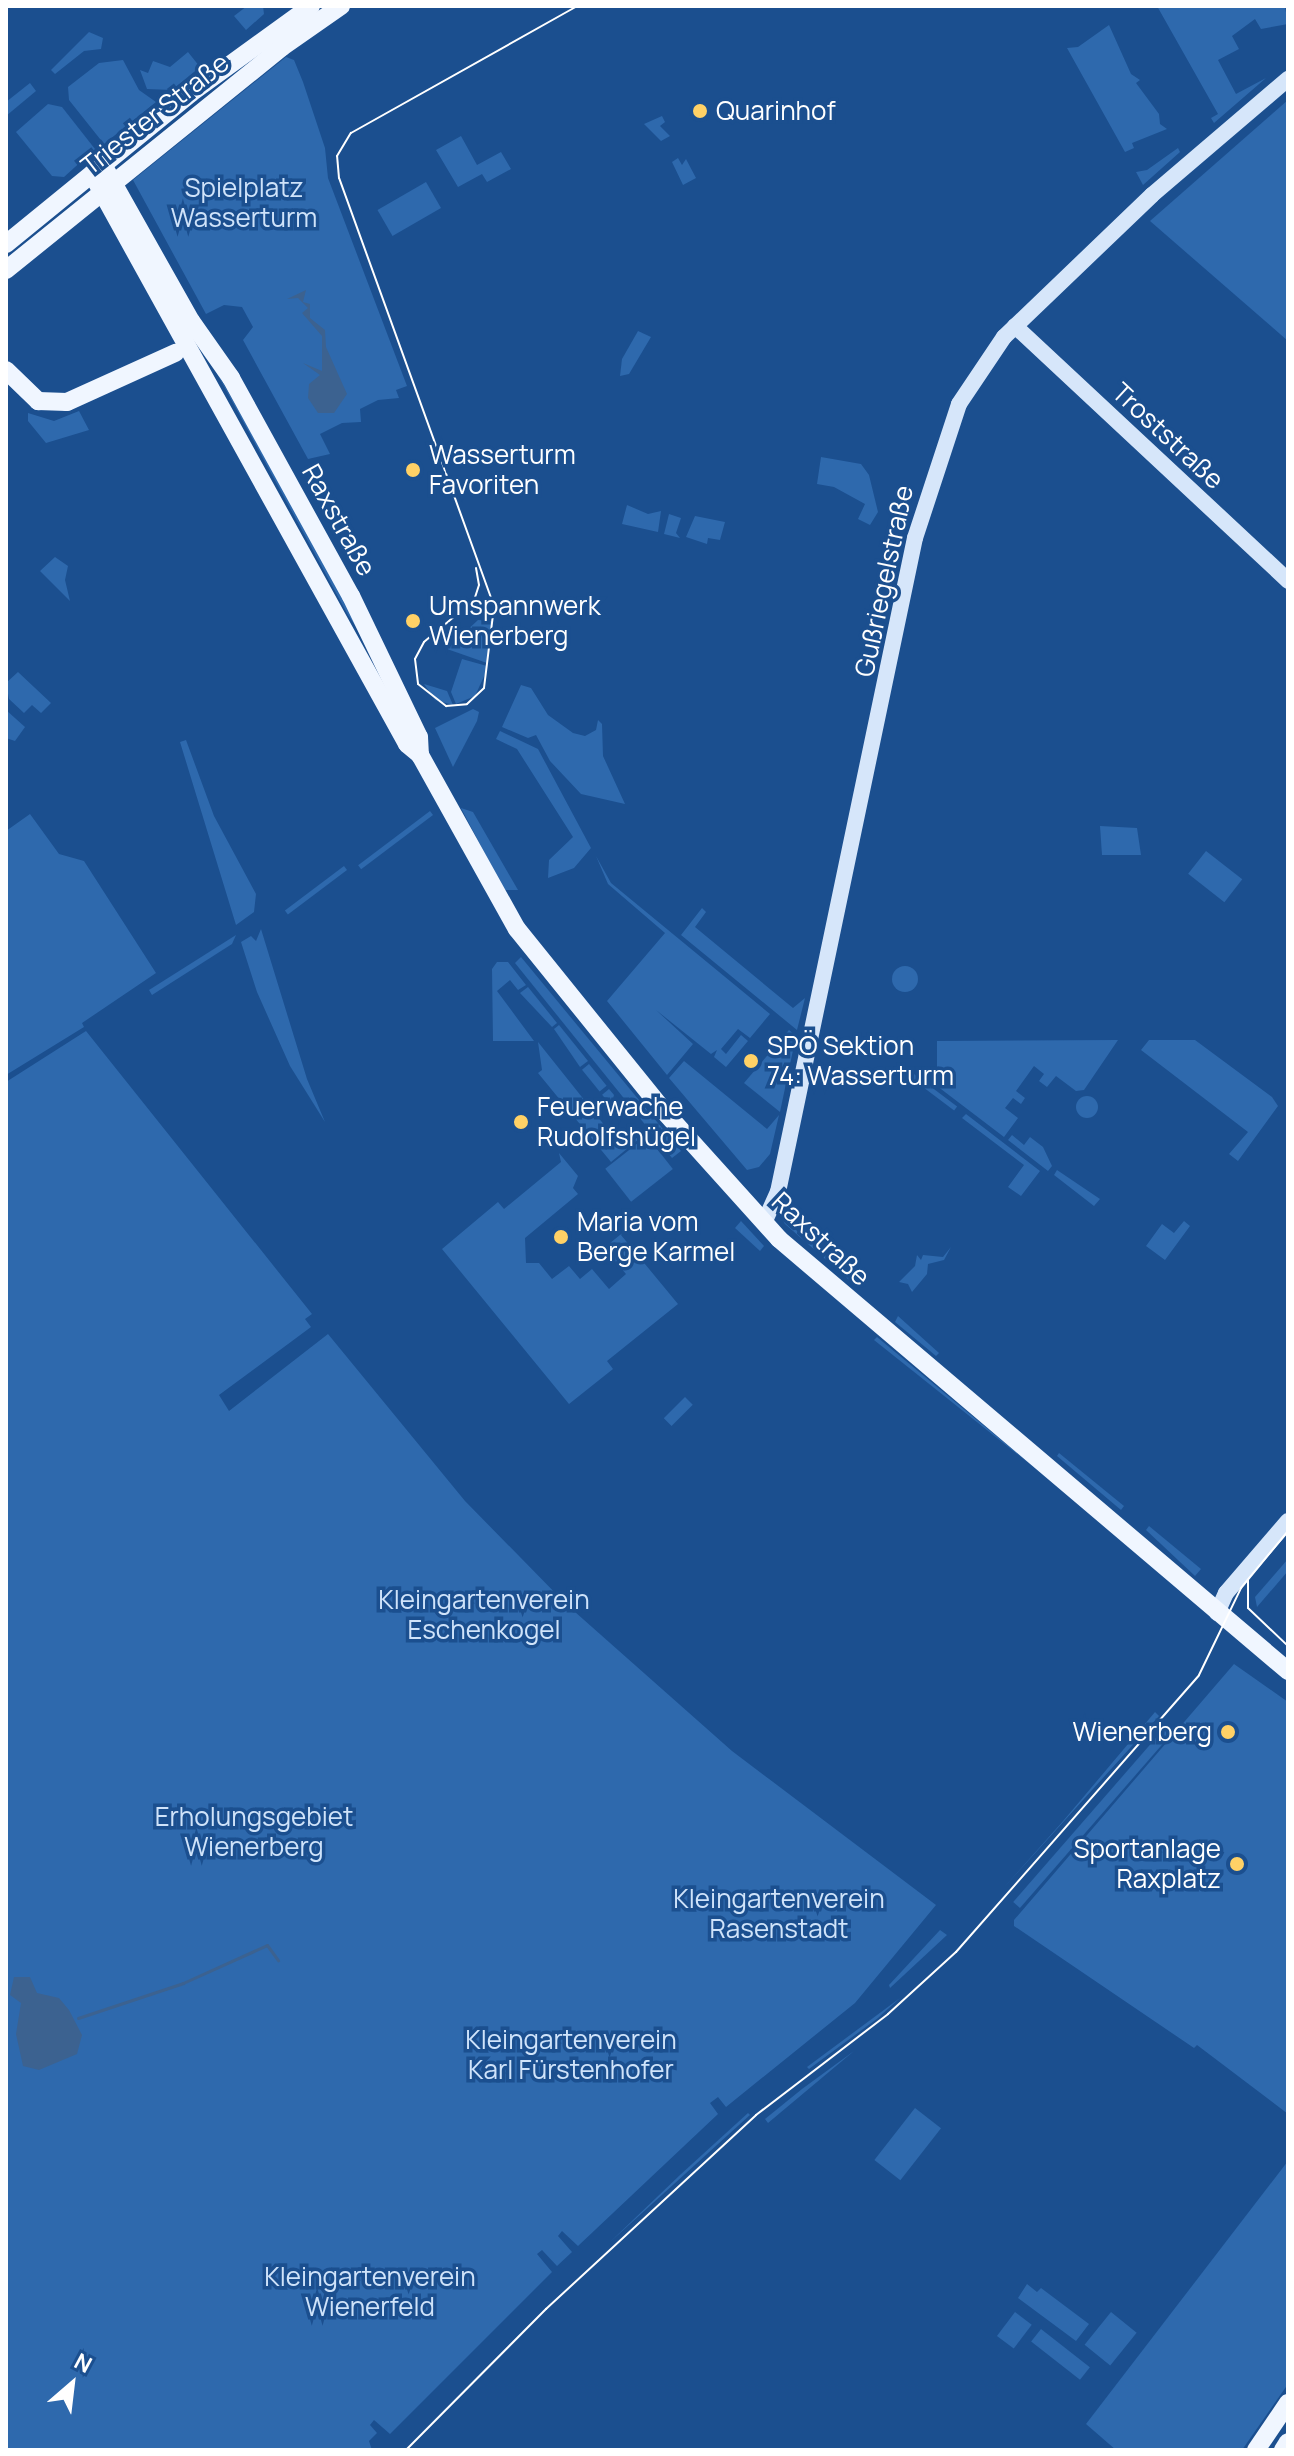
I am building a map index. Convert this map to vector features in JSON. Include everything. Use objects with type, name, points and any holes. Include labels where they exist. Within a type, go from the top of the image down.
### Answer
[{"type":"main road","name":"Triester Straße","points":[[6,270],[102,177],[311,6]]},
{"type":"main road","name":"Triester Straße","points":[[6,244],[341,6]]},
{"type":"main road","name":"Raxstraße","points":[[102,177],[184,337],[407,744],[420,755],[517,929],[662,1109],[764,1223],[1288,1671]]},
{"type":"main road","name":"Raxstraße","points":[[184,337],[231,378],[351,596],[419,737],[420,755]]},
{"type":"main road","points":[[6,370],[38,401],[67,402],[184,337]]},
{"type":"main road","points":[[1256,2450],[1288,2403]]},
{"type":"main road","points":[[1283,2450],[1288,2442]]},
{"type":"street","name":"Gußriegelstraße","points":[[764,1223],[778,1192],[926,495],[959,404],[1015,326],[1152,195],[1288,79]]},
{"type":"street","name":"Troststraße","points":[[1015,326],[1288,581]]},
{"type":"street","points":[[1217,1613],[1226,1593],[1288,1521]]},
{"type":"green space","points":[[247,6],[263,6],[264,14],[246,30],[234,16]]},
{"type":"green space","points":[[1157,6],[1285,7],[1288,24],[1261,29],[1255,19],[1232,36],[1239,49],[1218,60],[1236,94],[1266,78],[1214,123],[1211,118],[1218,114]]},
{"type":"green space","points":[[1109,25],[1131,74],[1140,80],[1136,83],[1159,114],[1160,124],[1167,129],[1132,143],[1134,148],[1125,152],[1067,48],[1078,47]]},
{"type":"green space","points":[[89,32],[103,38],[101,49],[84,51],[55,74],[51,70]]},
{"type":"green space","points":[[188,52],[200,67],[172,90],[147,89],[140,70],[148,73],[153,61],[170,67]]},
{"type":"green space","name":"Spielplatz Wasserturm","points":[[286,57],[294,60],[303,82],[325,148],[328,178],[407,386],[396,390],[399,398],[378,400],[360,409],[361,422],[342,423],[320,434],[330,454],[308,459],[243,340],[253,327],[242,307],[224,305],[206,314],[133,180]]},
{"type":"green space","points":[[123,60],[139,90],[156,102],[104,144],[69,100],[68,87],[99,63]]},
{"type":"green space","points":[[30,83],[36,91],[6,116],[6,102]]},
{"type":"green space","points":[[1288,100],[1288,341],[1150,221]]},
{"type":"green space","points":[[48,104],[62,107],[95,149],[64,177],[52,176],[16,132]]},
{"type":"green space","points":[[662,116],[665,122],[660,126],[670,136],[661,141],[644,124]]},
{"type":"green space","points":[[461,136],[477,165],[501,152],[511,169],[487,182],[482,174],[458,187],[436,150]]},
{"type":"green space","points":[[1178,148],[1180,152],[1143,185],[1136,172],[1147,170]]},
{"type":"green space","points":[[678,158],[682,165],[686,159],[696,178],[683,185],[672,162]]},
{"type":"green space","points":[[426,182],[441,208],[393,236],[378,210]]},
{"type":"green space","points":[[638,331],[651,337],[629,374],[620,376],[622,359]]},
{"type":"green space","points":[[207,355],[354,614],[361,634],[348,615]]},
{"type":"green space","points":[[79,411],[89,430],[46,443],[28,421],[28,413],[54,421]]},
{"type":"green space","points":[[821,457],[861,464],[869,475],[878,512],[870,525],[858,519],[865,504],[834,487],[817,484]]},
{"type":"green space","points":[[627,505],[648,514],[661,511],[658,532],[622,524]]},
{"type":"green space","points":[[669,514],[681,518],[676,533],[680,538],[664,534]]},
{"type":"green space","points":[[695,516],[725,522],[720,540],[708,538],[707,544],[686,537]]},
{"type":"green space","points":[[55,557],[68,566],[65,580],[70,601],[40,571]]},
{"type":"green space","points":[[478,620],[492,621],[487,663],[447,649]]},
{"type":"green space","points":[[462,659],[487,666],[475,696],[456,704],[451,692]]},
{"type":"green space","points":[[18,672],[51,703],[41,713],[32,705],[24,713],[9,699],[6,683]]},
{"type":"green space","points":[[424,684],[447,691],[453,705],[435,700]]},
{"type":"green space","points":[[521,685],[531,688],[548,715],[573,733],[585,736],[596,730],[598,720],[602,724],[603,756],[625,804],[581,794],[550,761],[536,735],[528,738],[502,727]]},
{"type":"green space","points":[[473,709],[479,712],[477,721],[453,767],[435,728]]},
{"type":"green space","points":[[6,710],[25,727],[15,741],[6,738]]},
{"type":"green space","points":[[500,731],[538,749],[591,848],[574,868],[548,878],[549,860],[573,837],[517,749],[496,739]]},
{"type":"green space","points":[[186,740],[214,816],[256,894],[254,912],[236,925],[180,742]]},
{"type":"green space","points":[[461,808],[473,812],[518,890],[504,890]]},
{"type":"green space","points":[[430,811],[433,815],[361,869],[358,865]]},
{"type":"green space","points":[[30,814],[59,854],[84,861],[156,973],[82,1023],[84,1027],[6,1075],[6,831]]},
{"type":"green space","points":[[1100,826],[1137,828],[1141,855],[1102,855]]},
{"type":"green space","points":[[1206,851],[1242,879],[1224,902],[1188,874]]},
{"type":"green space","points":[[596,856],[611,883],[770,1014],[750,1038],[738,1029],[721,1049],[726,1054],[741,1035],[748,1041],[726,1067],[714,1057],[717,1050],[711,1054],[656,1010],[693,1044],[667,1075],[607,1001],[665,933],[608,884]]},
{"type":"green space","points":[[344,866],[347,870],[288,915],[285,911]]},
{"type":"green space","points":[[702,908],[706,912],[695,927],[793,1008],[805,998],[797,1030],[681,935]]},
{"type":"green space","points":[[261,929],[307,1079],[325,1122],[290,1066],[257,992],[241,942],[251,936],[256,941]]},
{"type":"green space","points":[[236,935],[232,944],[152,995],[149,990]]},
{"type":"green space","points":[[521,957],[681,1151],[672,1158],[515,963]]},
{"type":"green space","points":[[497,962],[508,962],[526,985],[518,990],[510,980],[497,991],[534,1041],[493,1041],[492,969]]},
{"type":"green space","points":[[905,966],[914,970],[918,979],[914,988],[905,992],[896,988],[892,979],[896,970]]},
{"type":"green space","points":[[528,987],[557,1023],[552,1027],[520,993]]},
{"type":"green space","points":[[559,1025],[588,1061],[580,1067],[554,1029]]},
{"type":"green space","points":[[789,1030],[796,1036],[780,1112],[744,1083]]},
{"type":"green space","points":[[86,1031],[312,1314],[305,1319],[311,1327],[219,1395],[229,1411],[328,1334],[465,1501],[566,1604],[732,1751],[936,1905],[855,2003],[726,2107],[718,2097],[710,2103],[718,2114],[578,2246],[562,2231],[558,2236],[572,2252],[557,2266],[542,2250],[537,2254],[552,2272],[390,2434],[374,2420],[370,2425],[377,2433],[369,2441],[372,2450],[6,2450],[6,1082]]},
{"type":"green space","points":[[1118,1040],[1084,1090],[1076,1091],[1056,1076],[1047,1087],[1039,1081],[1044,1074],[1034,1066],[1016,1091],[1025,1098],[1021,1104],[1013,1098],[1005,1108],[1018,1118],[1004,1137],[937,1086],[937,1041]]},
{"type":"green space","points":[[1149,1040],[1195,1040],[1272,1097],[1278,1106],[1238,1161],[1229,1154],[1248,1132],[1141,1050]]},
{"type":"green space","points":[[538,1042],[621,1146],[645,1134],[611,1162],[538,1073],[542,1070]]},
{"type":"green space","points":[[684,1061],[767,1129],[779,1115],[770,1154],[759,1167],[747,1170],[669,1078]]},
{"type":"green space","points":[[589,1064],[607,1086],[600,1091],[582,1070]]},
{"type":"green space","points":[[910,1071],[957,1107],[954,1111],[907,1075]]},
{"type":"green space","points":[[609,1089],[629,1113],[622,1119],[602,1095]]},
{"type":"green space","points":[[1087,1096],[1095,1099],[1098,1107],[1095,1115],[1087,1118],[1079,1115],[1076,1107],[1079,1099]]},
{"type":"green space","points":[[966,1114],[1040,1171],[1021,1196],[1008,1187],[1024,1165],[962,1118]]},
{"type":"green space","points":[[1012,1135],[1024,1145],[1030,1137],[1043,1147],[1052,1166],[1048,1171],[1008,1140]]},
{"type":"green space","points":[[647,1136],[673,1169],[631,1202],[605,1169]]},
{"type":"green space","points":[[559,1153],[578,1176],[573,1188],[578,1194],[525,1238],[526,1263],[539,1263],[552,1279],[569,1266],[580,1279],[592,1269],[609,1289],[626,1274],[604,1248],[626,1230],[621,1235],[678,1304],[607,1361],[613,1369],[569,1404],[442,1249],[498,1202],[504,1209],[561,1162]]},
{"type":"green space","points":[[1057,1170],[1100,1199],[1094,1206],[1054,1175]]},
{"type":"green space","points":[[782,1219],[858,1279],[855,1285],[785,1224]]},
{"type":"green space","points":[[741,1221],[764,1246],[760,1251],[735,1228]]},
{"type":"green space","points":[[1184,1221],[1190,1226],[1165,1260],[1146,1246],[1162,1224],[1174,1233]]},
{"type":"green space","points":[[951,1247],[944,1260],[928,1264],[927,1274],[912,1292],[908,1284],[899,1282],[915,1266],[917,1255],[921,1260],[923,1255],[943,1257]]},
{"type":"green space","points":[[898,1316],[939,1353],[936,1356],[895,1322]]},
{"type":"green space","points":[[877,1337],[1036,1469],[874,1340]]},
{"type":"green space","points":[[685,1397],[693,1405],[672,1426],[664,1418]]},
{"type":"green space","points":[[1059,1453],[1124,1506],[1121,1510],[1057,1456]]},
{"type":"green space","points":[[1149,1526],[1201,1569],[1195,1576],[1146,1530]]},
{"type":"green space","points":[[1288,1559],[1288,1571],[1257,1607],[1255,1597]]},
{"type":"green space","points":[[1234,1664],[1288,1702],[1288,2114],[1197,2045],[1194,2048],[1014,1926],[1014,1920]]},
{"type":"green space","points":[[1155,1712],[1159,1716],[999,1893],[1064,1820]]},
{"type":"green space","points":[[1168,1724],[1175,1730],[1020,1908],[1013,1902]]},
{"type":"green space","points":[[940,1930],[947,1935],[890,1988],[889,1985]]},
{"type":"green space","points":[[900,1998],[878,2018],[809,2069],[807,2067]]},
{"type":"green space","points":[[854,2051],[768,2123],[765,2119]]},
{"type":"green space","points":[[915,2108],[941,2128],[900,2180],[874,2160]]},
{"type":"green space","points":[[748,2113],[750,2115],[609,2243],[680,2175]]},
{"type":"green space","points":[[1288,2161],[1288,2384],[1242,2450],[1116,2450],[1086,2424]]},
{"type":"green space","points":[[1027,2284],[1037,2292],[1041,2288],[1089,2324],[1076,2341],[1018,2298]]},
{"type":"green space","points":[[1015,2312],[1032,2325],[1014,2349],[997,2336]]},
{"type":"green space","points":[[1111,2312],[1137,2333],[1110,2365],[1085,2345]]},
{"type":"green space","points":[[1041,2329],[1090,2367],[1080,2380],[1031,2342]]},
{"type":"shaded area","points":[[306,290],[303,302],[310,304],[310,318],[325,330],[326,347],[347,394],[334,413],[318,413],[308,398],[309,384],[320,375],[303,363],[322,371],[322,336],[302,313],[308,308],[298,298],[287,299]]},
{"type":"shaded area","points":[[14,1977],[30,1977],[37,1993],[59,1998],[69,2010],[82,2035],[77,2054],[39,2070],[23,2066],[16,2034],[21,2003],[10,1995]]},
{"type":"waterway","points":[[78,2018],[183,1983],[267,1945],[278,1960]]},
{"type":"tram line","points":[[476,568],[479,585],[474,600],[424,642],[415,659],[418,684],[446,706],[467,704],[484,688],[494,606],[339,178],[337,156],[351,133],[577,6]]},
{"type":"tram line","points":[[406,2450],[546,2309],[756,2115],[888,2014],[956,1952],[1199,1675],[1241,1588],[1288,1531]]},
{"type":"tram line","points":[[1248,1580],[1248,1608],[1288,1646]]},
{"type":"place","name":"Quarinhof","points":[[700,111]]},
{"type":"place","name":"Wasserturm Favoriten","points":[[413,470]]},
{"type":"place","name":"Umspannwerk Wienerberg","points":[[413,621]]},
{"type":"place","name":"SPÖ Sektion 74: Wasserturm","points":[[751,1061]]},
{"type":"place","name":"Feuerwache Rudolfshügel","points":[[521,1122]]},
{"type":"place","name":"Maria vom Berge Karmel","points":[[561,1237]]},
{"type":"place","name":"Wienerberg","points":[[1228,1732]]},
{"type":"place","name":"Sportanlage Raxplatz","points":[[1237,1864]]},
{"type":"park label","name":"Kleingartenverein Eschenkogel","points":[[484,1615]]},
{"type":"park label","name":"Erholungsgebiet Wienerberg","points":[[254,1832]]},
{"type":"park label","name":"Kleingartenverein Rasenstadt","points":[[779,1914]]},
{"type":"park label","name":"Kleingartenverein Karl Fürstenhofer","points":[[571,2055]]},
{"type":"park label","name":"Kleingartenverein Wienerfeld","points":[[370,2292]]}]
